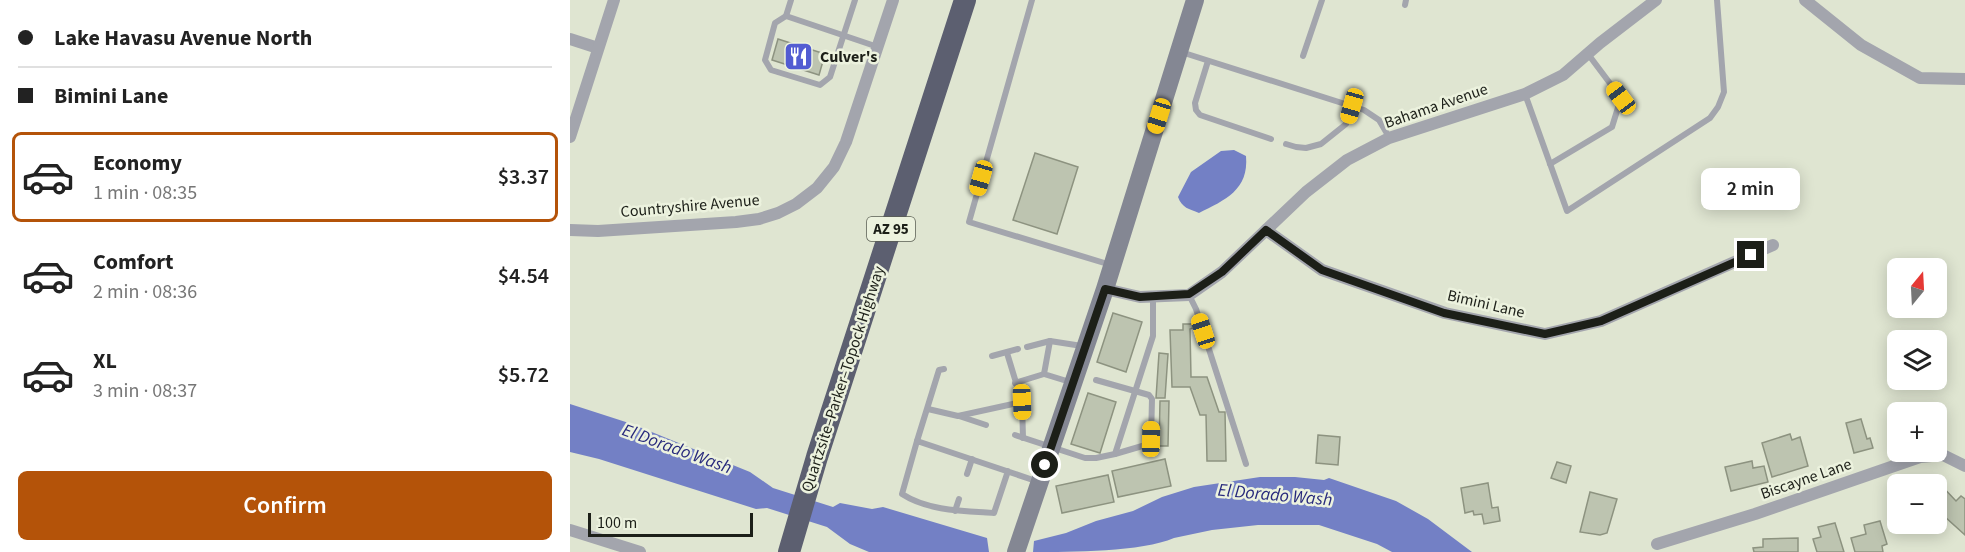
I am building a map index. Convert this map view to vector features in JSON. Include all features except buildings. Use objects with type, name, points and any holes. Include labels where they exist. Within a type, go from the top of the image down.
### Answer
[{"type":"highway","name":"Quartzsite–Parker–Topock Highway","points":[[789,552],[817,458],[965,0]]},
{"type":"main road","points":[[1016,552],[1105,289],[1195,0]]},
{"type":"street","points":[[570,137],[614,0]]},
{"type":"street","name":"Countryshire Avenue","points":[[570,230],[598,231],[736,222],[759,219],[796,204],[817,188],[834,167],[846,142],[893,0]]},
{"type":"street","name":"Bahama Avenue","points":[[1189,294],[1222,272],[1306,192],[1347,160],[1389,138],[1525,94],[1563,75],[1656,0]]},
{"type":"street","points":[[1805,0],[1861,45],[1920,78],[1965,79]]},
{"type":"street","points":[[570,39],[598,48]]},
{"type":"street","name":"Bimini Lane","points":[[1266,230],[1322,270],[1444,313],[1545,334],[1601,321],[1773,245]]},
{"type":"street","points":[[1105,289],[1140,297],[1189,294]]},
{"type":"street","name":"Biscayne Lane","points":[[1657,544],[1755,514],[1920,457],[1943,455],[1965,466]]},
{"type":"street","points":[[570,530],[640,552]]},
{"type":"lane","points":[[791,0],[786,16],[775,23],[765,60],[771,70],[820,85],[830,77],[855,0]]},
{"type":"lane","points":[[1032,0],[969,222],[1111,266]]},
{"type":"lane","points":[[1303,56],[1322,0]]},
{"type":"lane","points":[[1525,94],[1567,211],[1710,118],[1718,107],[1724,92],[1717,0]]},
{"type":"lane","points":[[786,16],[878,47]]},
{"type":"lane","points":[[1179,52],[1364,110],[1379,120],[1389,138]]},
{"type":"lane","points":[[1550,164],[1612,127],[1621,98],[1588,54]]},
{"type":"lane","points":[[1208,61],[1195,103],[1200,116],[1271,139]]},
{"type":"lane","points":[[1286,144],[1306,148],[1321,144],[1346,124],[1352,106]]},
{"type":"lane","points":[[1189,294],[1196,309],[1246,464]]},
{"type":"lane","points":[[1116,454],[1153,336],[1153,296]]},
{"type":"lane","points":[[1027,347],[1050,341],[1086,346]]},
{"type":"lane","points":[[1044,374],[1050,341]]},
{"type":"lane","points":[[992,356],[1018,349]]},
{"type":"lane","points":[[1007,353],[1022,402],[1023,438]]},
{"type":"lane","points":[[944,369],[939,370],[902,494],[911,500],[956,511],[994,513],[1008,471]]},
{"type":"lane","points":[[1015,383],[1044,374],[1073,384]]},
{"type":"lane","points":[[1015,435],[1085,458],[1116,454],[1149,444],[1152,399],[1149,395],[1096,380]]},
{"type":"lane","points":[[958,416],[1022,402]]},
{"type":"lane","points":[[928,409],[986,426]]},
{"type":"lane","points":[[917,441],[1039,482]]},
{"type":"lane","points":[[967,474],[972,459]]},
{"type":"lane","points":[[956,511],[959,499]]},
{"type":"water","points":[[1234,150],[1246,156],[1244,177],[1239,186],[1226,198],[1199,213],[1184,206],[1178,197],[1191,172],[1221,151]]},
{"type":"water","name":"El Dorado Wash","points":[[570,404],[632,424],[750,472],[773,488],[833,507],[840,503],[872,509],[883,507],[987,538],[989,552],[869,552],[850,544],[827,527],[767,508],[756,509],[599,459],[570,452]]},
{"type":"water","name":"El Dorado Wash","points":[[1260,477],[1324,480],[1329,478],[1396,501],[1428,519],[1472,552],[1392,552],[1377,544],[1319,525],[1258,525],[1212,530],[1125,549],[1033,552],[1034,541],[1133,511],[1162,497],[1194,487]]},
{"type":"place","name":"Culver's","points":[[799,57]]},
{"type":"route","points":[[1045,465],[1105,289],[1140,297],[1189,294],[1222,272],[1266,230],[1322,270],[1444,313],[1545,334],[1601,321],[1751,255]]}]
